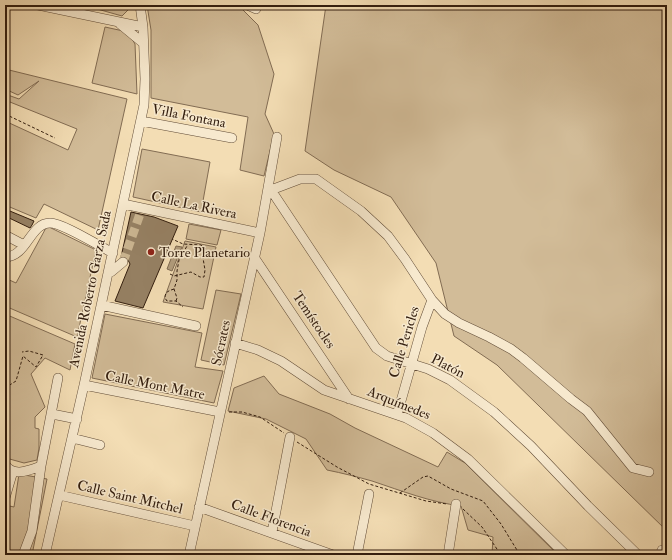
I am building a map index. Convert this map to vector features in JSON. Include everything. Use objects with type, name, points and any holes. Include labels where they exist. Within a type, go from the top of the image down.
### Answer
[{"type":"street","points":[[38,5],[143,27]]},
{"type":"street","name":"Avenida Roberto Garza Sada","points":[[45,555],[84,385],[141,121],[145,92],[143,27],[140,5]]},
{"type":"street","points":[[247,5],[256,9]]},
{"type":"street","points":[[119,23],[143,43]]},
{"type":"street","name":"Villa Fontana","points":[[141,121],[232,138]]},
{"type":"street","name":"Sócrates","points":[[189,555],[260,233],[269,190],[277,137]]},
{"type":"street","points":[[269,190],[305,178],[316,179],[361,211],[388,236],[438,308],[452,319],[511,349],[523,358],[587,411],[633,468],[649,472]]},
{"type":"street","name":"Platón","points":[[269,190],[376,348],[387,356],[428,369],[450,380],[494,412],[531,446],[588,506],[638,555]]},
{"type":"street","name":"Calle La Rivera","points":[[123,204],[140,210],[260,233]]},
{"type":"street","points":[[5,257],[16,255],[40,226],[51,223],[86,238],[112,253]]},
{"type":"street","points":[[5,235],[24,245]]},
{"type":"street","name":"Temístocles","points":[[254,257],[349,399]]},
{"type":"street","points":[[108,272],[111,272],[123,262]]},
{"type":"street","name":"Calle Pericles","points":[[397,415],[422,327],[432,300]]},
{"type":"street","points":[[101,305],[196,326]]},
{"type":"street","name":"Arquímedes","points":[[235,343],[269,354],[324,390],[397,415],[433,433],[468,459],[566,555]]},
{"type":"street","points":[[22,555],[32,531],[41,466],[58,378]]},
{"type":"street","name":"Calle Mont Matre","points":[[84,385],[220,412]]},
{"type":"street","points":[[52,414],[76,419]]},
{"type":"street","points":[[272,532],[290,437]]},
{"type":"street","points":[[72,438],[100,445]]},
{"type":"street","points":[[5,498],[7,468],[28,471],[41,466]]},
{"type":"street","points":[[357,555],[368,494]]},
{"type":"street","name":"Calle Saint Mitchel","points":[[59,495],[195,526]]},
{"type":"street","points":[[448,555],[456,504]]},
{"type":"street","name":"Calle Florencia","points":[[199,507],[272,532],[332,555]]},
{"type":"path","points":[[5,114],[55,138]]},
{"type":"path","points":[[170,274],[174,276],[177,274],[191,272],[200,277],[204,277],[205,270],[203,258],[206,248],[187,245],[172,239]]},
{"type":"path","points":[[176,301],[177,298],[174,289],[179,260],[187,245]]},
{"type":"path","points":[[174,289],[168,291],[165,294],[165,298],[167,301],[176,301],[183,307]]},
{"type":"path","points":[[5,388],[16,382],[23,356],[36,367],[43,355],[29,351],[22,352]]},
{"type":"path","points":[[220,412],[242,412],[260,417],[337,467],[370,484],[400,493],[423,477],[428,476],[432,477],[440,484],[483,501],[501,524],[520,555]]},
{"type":"shaded area","points":[[83,5],[130,5],[130,8],[122,16]]},
{"type":"shaded area","points":[[147,5],[238,5],[258,25],[274,74],[265,114],[274,134],[264,176],[240,170],[248,117],[151,98],[151,30]]},
{"type":"shaded area","points":[[326,5],[667,5],[667,531],[497,365],[454,336],[436,263],[391,197],[334,170],[305,151]]},
{"type":"shaded area","points":[[105,27],[128,32],[135,44],[137,94],[92,83]]},
{"type":"shaded area","points":[[5,69],[127,99],[98,230],[44,204],[36,218],[5,205],[5,121],[68,150],[77,129],[5,100],[5,94],[19,99],[39,81],[18,95],[5,89]]},
{"type":"shaded area","points":[[142,149],[210,162],[201,212],[133,197]]},
{"type":"shaded area","points":[[189,224],[221,230],[217,245],[186,239]]},
{"type":"shaded area","points":[[47,226],[96,250],[77,337],[5,306],[5,278],[16,283]]},
{"type":"shaded area","points":[[185,241],[216,247],[203,309],[163,302]]},
{"type":"shaded area","points":[[176,246],[182,247],[172,271],[167,269]]},
{"type":"shaded area","points":[[216,290],[241,294],[224,365],[201,360]]},
{"type":"shaded area","points":[[5,314],[75,344],[70,370],[45,358],[31,374],[45,407],[35,417],[35,428],[39,429],[39,448],[37,460],[24,463],[6,458],[5,456]]},
{"type":"shaded area","points":[[105,314],[202,333],[195,367],[223,371],[214,403],[92,378]]},
{"type":"shaded area","points":[[264,376],[279,394],[330,414],[355,428],[438,467],[447,452],[465,463],[558,555],[492,555],[493,537],[468,530],[461,506],[427,499],[372,481],[327,470],[306,439],[266,419],[228,411],[234,388]]},
{"type":"shaded area","points":[[19,474],[47,479],[32,555],[5,555],[5,505],[14,507]]},
{"type":"building","points":[[5,209],[34,221],[30,228],[5,216]]},
{"type":"building","name":"Torre Planetario","points":[[131,212],[154,217],[178,226],[143,308],[115,301],[130,264],[125,256],[121,257]]},
{"type":"tunnel","points":[[123,262],[140,214]]},
{"type":"place","name":"Torre Planetario","points":[[151,252]]}]
